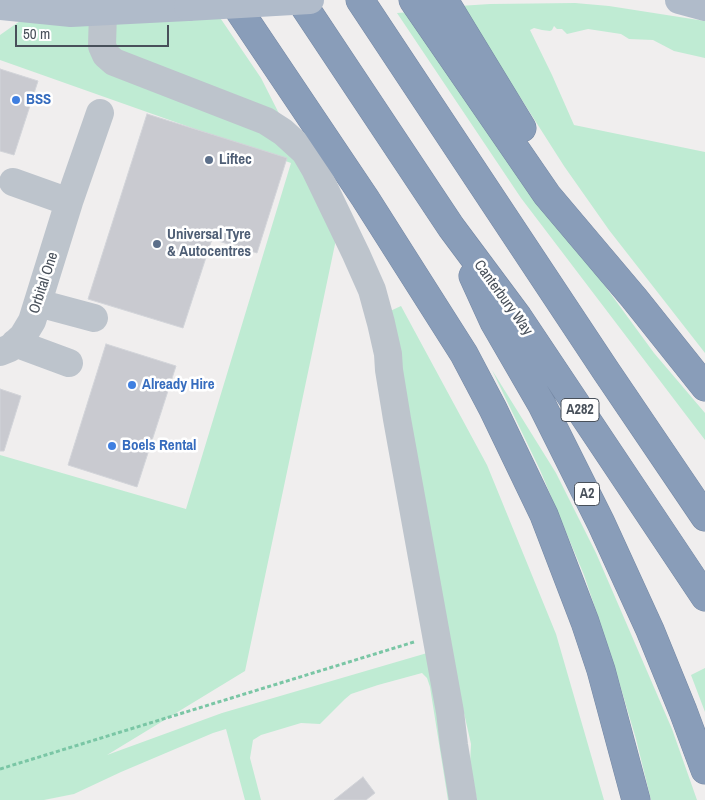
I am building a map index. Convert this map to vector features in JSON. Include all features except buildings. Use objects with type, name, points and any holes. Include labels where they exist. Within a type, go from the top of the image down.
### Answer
[{"type":"highway","points":[[232,0],[365,198],[464,354],[494,409],[544,515],[585,622],[636,800]]},
{"type":"highway","name":"Canterbury Way","points":[[300,0],[451,227],[518,317],[705,597]]},
{"type":"highway","name":"A282","points":[[360,0],[595,355],[705,517]]},
{"type":"highway","points":[[413,0],[547,195],[634,298],[705,387]]},
{"type":"highway","points":[[444,0],[516,120],[634,298]]},
{"type":"highway","name":"A2","points":[[451,227],[494,322],[542,405],[605,531],[650,630],[705,770]]},
{"type":"main road","points":[[0,6],[71,13],[310,0]]},
{"type":"main road","points":[[679,0],[705,7]]},
{"type":"street","points":[[103,12],[102,46],[106,55],[114,62],[266,121],[283,132],[305,152],[366,276],[373,293],[388,354],[389,370],[451,720],[463,800]]},
{"type":"street","name":"Orbital One","points":[[7,348],[23,336],[32,321],[69,202],[100,113]]},
{"type":"street","points":[[13,182],[69,202]]},
{"type":"street","points":[[38,303],[94,318]]},
{"type":"street","points":[[7,348],[69,363]]},
{"type":"path","points":[[0,769],[427,638],[436,637]]},
{"type":"green space","points":[[50,0],[208,0],[261,78],[338,230],[245,671],[107,755],[222,713],[434,651],[459,800],[448,800],[430,687],[427,678],[422,673],[351,694],[320,724],[301,723],[261,735],[253,740],[250,758],[261,800],[245,800],[226,729],[121,772],[74,794],[44,800],[0,800],[0,455],[186,509],[291,163],[0,60],[0,35]]},
{"type":"green space","points":[[575,3],[609,6],[705,21],[705,58],[674,51],[653,40],[629,39],[621,34],[588,29],[567,34],[562,29],[557,29],[554,26],[550,31],[534,28],[530,30],[574,125],[705,152],[705,353],[609,230],[564,166],[520,97],[496,68],[459,6]]},
{"type":"green space","points":[[410,12],[523,174],[654,353],[705,413],[705,440],[521,198],[397,13]]},
{"type":"green space","points":[[401,306],[487,465],[556,634],[604,800],[477,800],[470,764],[471,744],[459,691],[388,312]]},
{"type":"green space","points":[[492,370],[556,473],[596,553],[672,729],[697,800],[651,800],[636,739],[612,658],[584,575],[540,470]]},
{"type":"green space","points":[[705,668],[705,712],[691,675]]},
{"type":"place","name":"BSS","points":[[16,100]]},
{"type":"place","name":"Liftec","points":[[209,160]]},
{"type":"place","name":"Universal Tyre & Autocentres","points":[[157,244]]},
{"type":"place","name":"Already Hire","points":[[132,385]]},
{"type":"place","name":"Boels Rental","points":[[112,446]]}]
